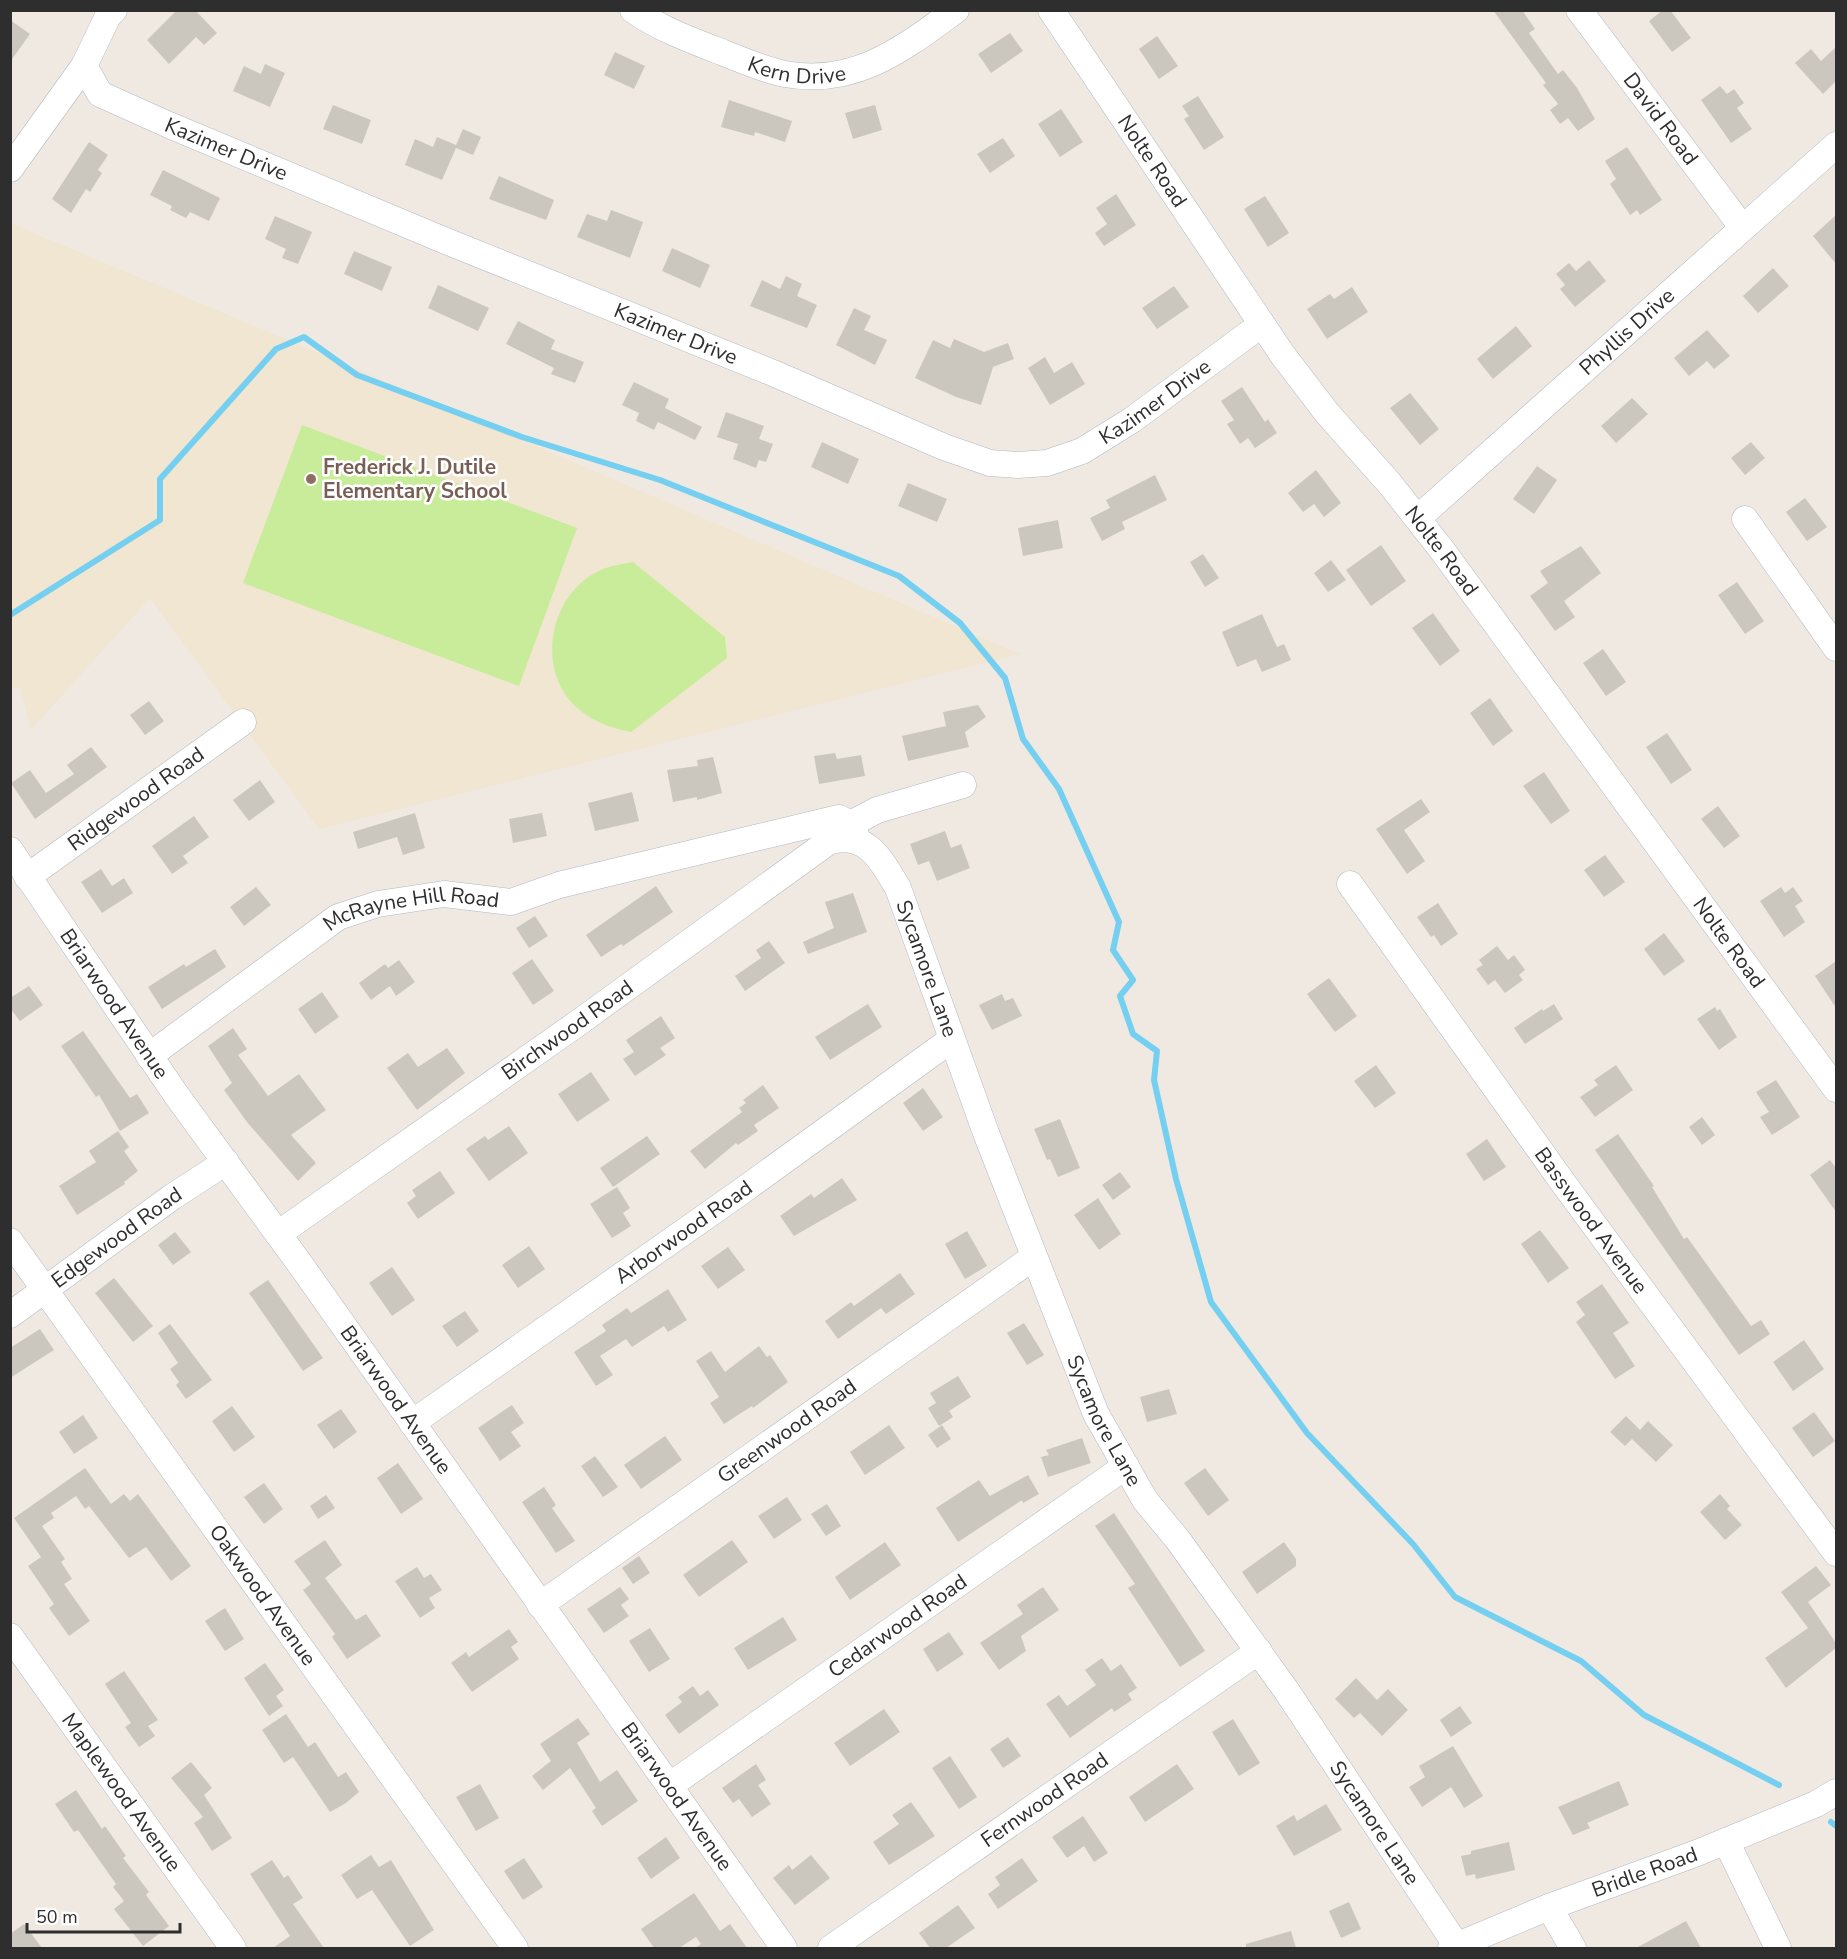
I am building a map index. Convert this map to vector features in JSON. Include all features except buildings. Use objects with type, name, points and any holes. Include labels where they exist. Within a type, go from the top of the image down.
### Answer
[{"type":"street","points":[[10,169],[84,66],[108,16],[114,10]]},
{"type":"street","name":"Kern Drive","points":[[633,10],[668,30],[758,67],[787,75],[809,76],[841,73],[875,64],[902,49],[956,10]]},
{"type":"street","name":"Nolte Road","points":[[1051,10],[1262,324],[1327,413],[1418,518],[1836,1089]]},
{"type":"street","name":"David Road","points":[[1579,10],[1742,227]]},
{"type":"street","name":"Kazimer Drive","points":[[84,66],[100,93],[170,125],[773,373],[944,447],[990,463],[1018,465],[1047,463],[1082,451],[1132,420],[1262,324]]},
{"type":"street","name":"Phyllis Drive","points":[[1418,518],[1836,145]]},
{"type":"street","points":[[1745,519],[1836,648]]},
{"type":"street","name":"Ridgewood Road","points":[[27,877],[243,722]]},
{"type":"street","points":[[855,833],[877,810],[963,785]]},
{"type":"street","name":"McRayne Hill Road","points":[[149,1056],[338,917],[378,904],[444,894],[511,902],[559,885],[839,818],[855,833]]},
{"type":"street","name":"Sycamore Lane","points":[[855,833],[878,854],[898,888],[1034,1257],[1096,1414],[1145,1500],[1178,1540],[1259,1651],[1454,1947]]},
{"type":"street","name":"Birchwood Road","points":[[278,1234],[578,1023],[828,842],[855,833]]},
{"type":"street","name":"Briarwood Avenue","points":[[10,850],[149,1056],[278,1234],[784,1948]]},
{"type":"street","name":"Basswood Avenue","points":[[1350,884],[1564,1184],[1836,1553]]},
{"type":"street","name":"Arborwood Road","points":[[412,1423],[742,1191],[952,1039]]},
{"type":"street","name":"Edgewood Road","points":[[10,1315],[172,1197],[226,1162]]},
{"type":"street","name":"Oakwood Avenue","points":[[10,1241],[516,1948]]},
{"type":"street","name":"Greenwood Road","points":[[540,1605],[1034,1257]]},
{"type":"street","name":"Cedarwood Road","points":[[669,1786],[1126,1466]]},
{"type":"street","name":"Maplewood Avenue","points":[[10,1636],[233,1948]]},
{"type":"street","name":"Fernwood Road","points":[[831,1948],[1259,1651]]},
{"type":"street","name":"Bridle Road","points":[[1454,1947],[1549,1907],[1726,1841],[1816,1804],[1836,1792]]},
{"type":"street","points":[[1726,1841],[1778,1948]]},
{"type":"street","points":[[1549,1907],[1573,1948]]},
{"type":"shaded area","name":"Frederick J. Dutile Elementary School","points":[[10,223],[1020,654],[319,829],[150,598],[31,730],[20,687],[10,689]]},
{"type":"green space","points":[[302,425],[577,528],[519,686],[243,583]]},
{"type":"green space","points":[[633,562],[725,637],[727,658],[631,732],[592,719],[581,711],[566,695],[556,675],[552,654],[554,633],[560,612],[571,593],[587,578],[606,568]]},
{"type":"waterway","points":[[10,615],[160,520],[160,479],[276,349],[304,337],[357,375],[522,437],[660,480],[899,576],[960,623],[1005,678],[1023,739],[1059,789],[1119,922],[1113,950],[1133,980],[1120,996],[1133,1034],[1157,1051],[1154,1080],[1176,1179],[1211,1302],[1307,1433],[1413,1544],[1455,1597],[1581,1661],[1644,1715],[1779,1785]]},
{"type":"waterway","points":[[1831,1822],[1836,1826]]},
{"type":"place","name":"Frederick J. Dutile Elementary School","points":[[311,479]]}]
